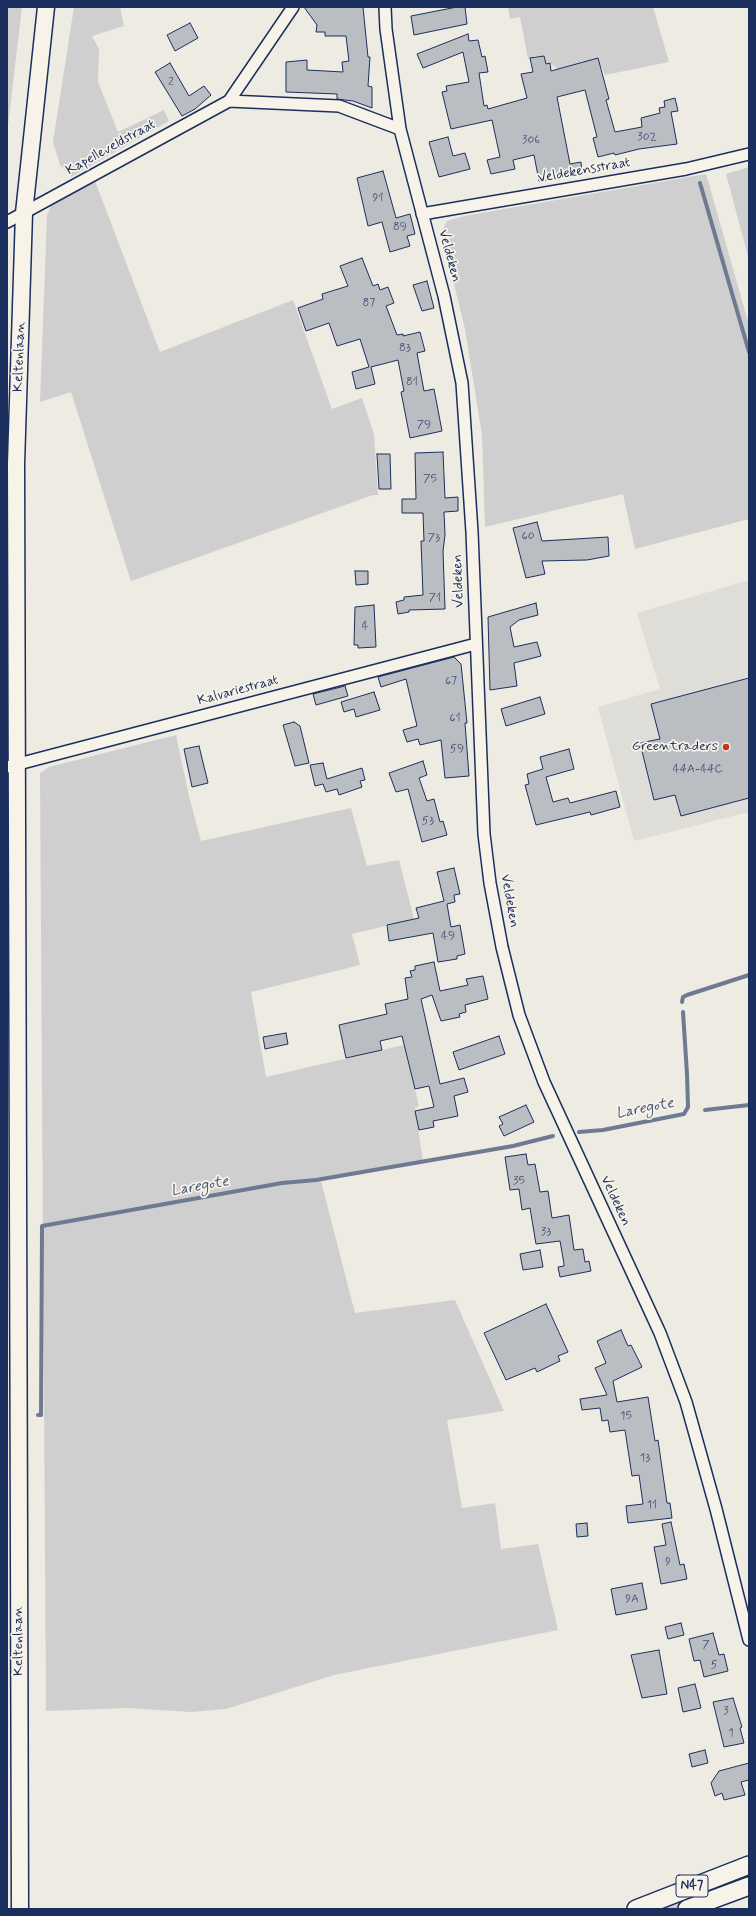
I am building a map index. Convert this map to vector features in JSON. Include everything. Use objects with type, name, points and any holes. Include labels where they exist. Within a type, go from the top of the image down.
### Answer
[{"type":"main road","name":"Keltenlaan","points":[[20,1909],[12,766],[16,464],[24,213],[46,7]]},
{"type":"main road","name":"N47","points":[[636,1909],[749,1865]]},
{"type":"main road","name":"N47","points":[[686,1909],[749,1886]]},
{"type":"street","points":[[229,101],[293,7]]},
{"type":"street","name":"Veldeken","points":[[385,7],[386,29],[400,129],[444,296],[462,383],[472,532],[484,834],[490,883],[502,947],[519,1015],[544,1082],[660,1333],[686,1402],[716,1509],[749,1640]]},
{"type":"street","name":"Kapelleveldstraat","points":[[7,222],[229,101]]},
{"type":"street","points":[[229,101],[339,106],[400,129]]},
{"type":"street","name":"Veldekensstraat","points":[[422,214],[686,169],[749,154]]},
{"type":"street","name":"Kalvariestraat","points":[[12,766],[476,644]]},
{"type":"shaded area","points":[[7,7],[22,7],[7,134]]},
{"type":"shaded area","points":[[74,7],[120,7],[124,26],[92,36],[99,49],[98,82],[118,132],[164,110],[169,121],[71,177],[60,165],[53,142]]},
{"type":"shaded area","points":[[508,7],[653,7],[669,62],[605,75],[598,59],[558,69],[550,63],[546,64],[544,56],[534,56],[534,58],[528,59],[520,17],[510,19]]},
{"type":"shaded area","points":[[749,167],[749,260],[726,174]]},
{"type":"shaded area","points":[[706,174],[749,325],[749,519],[635,549],[623,494],[485,527],[482,435],[465,329],[441,232],[447,221],[464,216]]},
{"type":"shaded area","points":[[95,181],[160,352],[293,300],[332,409],[362,398],[374,434],[378,495],[373,495],[131,581],[71,392],[40,402],[47,216],[51,205]]},
{"type":"shaded area","points":[[749,580],[749,812],[634,841],[598,707],[660,689],[637,613]]},
{"type":"shaded area","points":[[176,735],[189,796],[201,841],[351,808],[367,866],[399,860],[414,919],[352,934],[360,965],[251,992],[266,1077],[404,1045],[419,1106],[415,1108],[423,1161],[321,1181],[355,1313],[455,1300],[504,1411],[447,1420],[462,1508],[495,1503],[501,1549],[538,1544],[558,1630],[334,1675],[226,1709],[191,1712],[127,1708],[46,1711],[40,773],[49,767]]},
{"type":"shaded area","points":[[749,1871],[749,1881],[678,1909],[646,1909]]},
{"type":"building","points":[[304,7],[363,7],[368,57],[370,57],[368,86],[372,87],[372,108],[353,101],[337,99],[337,94],[286,92],[286,62],[307,60],[307,70],[343,72],[342,62],[349,61],[346,36],[325,36],[325,32],[316,32],[317,25]]},
{"type":"building","points":[[457,7],[465,7],[467,24],[414,35],[411,16]]},
{"type":"building","points":[[190,23],[198,38],[175,51],[167,35]]},
{"type":"building","points":[[468,34],[469,41],[478,40],[482,57],[485,56],[488,72],[479,73],[484,106],[487,105],[488,109],[527,98],[521,74],[533,72],[530,58],[544,56],[546,64],[550,63],[551,71],[598,58],[609,99],[606,100],[615,132],[642,127],[641,118],[660,113],[659,108],[665,107],[664,101],[675,98],[678,111],[671,112],[677,144],[639,149],[615,155],[614,153],[598,157],[593,138],[597,137],[585,90],[557,97],[570,164],[581,162],[582,173],[539,181],[534,155],[513,160],[515,169],[491,174],[487,160],[500,157],[492,120],[451,129],[442,92],[447,91],[446,86],[469,82],[463,52],[423,68],[417,54]]},
{"type":"building","points":[[170,63],[189,96],[204,86],[211,95],[195,109],[182,116],[155,72]]},
{"type":"building","points":[[448,137],[453,156],[465,153],[470,169],[439,177],[429,142]]},
{"type":"building","points":[[383,171],[396,218],[410,214],[415,234],[407,236],[410,246],[390,252],[382,222],[368,226],[357,178]]},
{"type":"building","points":[[362,258],[373,286],[378,284],[380,290],[388,287],[394,303],[386,306],[397,335],[403,334],[403,336],[420,332],[425,351],[417,353],[424,391],[434,389],[442,431],[410,438],[401,392],[404,391],[398,360],[371,367],[375,384],[356,389],[352,372],[369,367],[360,339],[337,346],[329,323],[306,331],[298,308],[323,299],[322,294],[348,286],[340,266]]},
{"type":"building","points":[[427,281],[434,308],[422,311],[413,285]]},
{"type":"building","points":[[443,452],[445,498],[458,497],[458,511],[444,512],[445,535],[443,551],[445,609],[409,610],[409,612],[398,614],[396,602],[404,600],[404,597],[423,595],[421,541],[424,541],[423,513],[402,513],[402,499],[416,499],[415,453]]},
{"type":"building","points":[[377,454],[390,454],[391,489],[379,489]]},
{"type":"building","points":[[537,522],[542,541],[608,537],[609,556],[587,560],[542,561],[545,574],[526,578],[513,528]]},
{"type":"building","points":[[355,571],[368,571],[368,584],[356,585]]},
{"type":"building","points":[[536,603],[538,615],[519,620],[510,627],[514,647],[537,642],[541,656],[514,663],[517,686],[490,690],[488,617]]},
{"type":"building","points":[[374,605],[376,647],[358,648],[358,645],[354,645],[355,607]]},
{"type":"building","points":[[454,657],[461,664],[467,723],[465,723],[469,776],[445,778],[441,740],[420,745],[418,739],[407,742],[403,730],[417,726],[406,679],[381,687],[378,677]]},
{"type":"building","points":[[749,678],[749,798],[681,816],[675,795],[654,800],[640,743],[660,739],[651,704]]},
{"type":"building","points":[[345,686],[348,696],[316,705],[313,694]]},
{"type":"building","points":[[374,692],[380,710],[356,717],[354,709],[344,712],[341,702]]},
{"type":"building","points":[[540,697],[545,714],[506,726],[501,709]]},
{"type":"building","points":[[294,722],[300,726],[309,763],[295,766],[283,725]]},
{"type":"building","points":[[199,746],[208,783],[192,787],[184,749]]},
{"type":"building","points":[[569,749],[574,769],[546,777],[553,802],[568,798],[570,803],[616,791],[620,807],[591,815],[590,812],[536,825],[525,785],[529,784],[527,774],[543,769],[540,757]]},
{"type":"building","points":[[423,761],[427,775],[419,778],[427,801],[434,799],[440,822],[443,821],[447,835],[422,842],[408,789],[396,792],[389,773]]},
{"type":"building","points":[[323,763],[327,779],[362,768],[365,780],[360,781],[362,787],[339,795],[337,789],[326,792],[323,784],[315,786],[310,765]]},
{"type":"building","points":[[454,868],[460,894],[454,895],[455,902],[447,904],[451,927],[460,925],[465,954],[457,956],[457,959],[438,962],[433,933],[389,941],[387,925],[419,918],[416,908],[444,901],[437,872]]},
{"type":"building","points":[[434,962],[440,991],[468,985],[466,979],[483,976],[488,999],[465,1005],[466,1012],[459,1014],[460,1017],[441,1021],[432,995],[421,999],[440,1084],[464,1078],[468,1092],[454,1096],[458,1116],[433,1121],[434,1127],[419,1130],[415,1111],[434,1107],[429,1086],[415,1089],[402,1036],[380,1041],[382,1050],[346,1058],[339,1025],[387,1014],[385,1004],[408,999],[405,978],[412,977],[410,971],[415,970],[415,966]]},
{"type":"building","points":[[286,1033],[288,1044],[265,1049],[263,1037]]},
{"type":"building","points":[[499,1036],[505,1054],[459,1070],[453,1052]]},
{"type":"building","points":[[526,1105],[534,1122],[504,1136],[499,1126],[503,1124],[499,1117]]},
{"type":"building","points":[[526,1154],[528,1165],[535,1164],[540,1192],[548,1191],[552,1218],[569,1215],[574,1250],[583,1249],[585,1262],[589,1261],[591,1271],[560,1277],[558,1267],[564,1266],[564,1264],[560,1241],[536,1244],[530,1208],[522,1210],[519,1189],[510,1190],[505,1157]]},
{"type":"building","points":[[540,1250],[543,1267],[523,1270],[520,1254]]},
{"type":"building","points":[[546,1304],[568,1352],[558,1356],[560,1361],[537,1372],[535,1368],[506,1380],[484,1333]]},
{"type":"building","points":[[621,1330],[628,1346],[631,1345],[642,1367],[613,1381],[617,1402],[648,1397],[655,1441],[658,1440],[667,1503],[670,1503],[672,1518],[628,1523],[626,1506],[643,1504],[639,1475],[632,1476],[625,1430],[610,1432],[608,1420],[602,1421],[600,1408],[582,1410],[580,1399],[607,1395],[595,1368],[606,1363],[597,1341]]},
{"type":"building","points":[[671,1522],[680,1565],[684,1564],[687,1579],[661,1584],[654,1547],[666,1545],[662,1524]]},
{"type":"building","points":[[587,1523],[588,1536],[577,1537],[576,1524]]},
{"type":"building","points":[[642,1583],[647,1609],[616,1615],[611,1589]]},
{"type":"building","points":[[681,1623],[684,1635],[668,1639],[665,1627]]},
{"type":"building","points":[[713,1633],[719,1655],[724,1654],[728,1671],[704,1677],[700,1660],[694,1661],[689,1639]]},
{"type":"building","points":[[659,1650],[667,1694],[642,1698],[631,1655]]},
{"type":"building","points":[[695,1684],[701,1708],[683,1712],[678,1688]]},
{"type":"building","points":[[733,1698],[742,1727],[740,1728],[744,1743],[724,1747],[713,1702]]},
{"type":"building","points":[[705,1750],[708,1763],[692,1767],[689,1754]]},
{"type":"building","points":[[749,1763],[749,1780],[741,1782],[745,1795],[724,1800],[722,1793],[715,1796],[711,1783],[719,1771]]},
{"type":"waterway","points":[[700,183],[749,352]]},
{"type":"waterway","name":"Laregote","points":[[682,1002],[683,997],[687,995],[749,975]]},
{"type":"waterway","name":"Laregote","points":[[579,1132],[603,1130],[684,1114],[688,1107],[683,1012]]},
{"type":"waterway","points":[[705,1110],[749,1105]]},
{"type":"waterway","name":"Laregote","points":[[38,1415],[41,1415],[42,1226],[282,1183],[316,1180],[513,1146],[553,1136]]},
{"type":"place","name":"Greentraders","points":[[726,747]]}]
